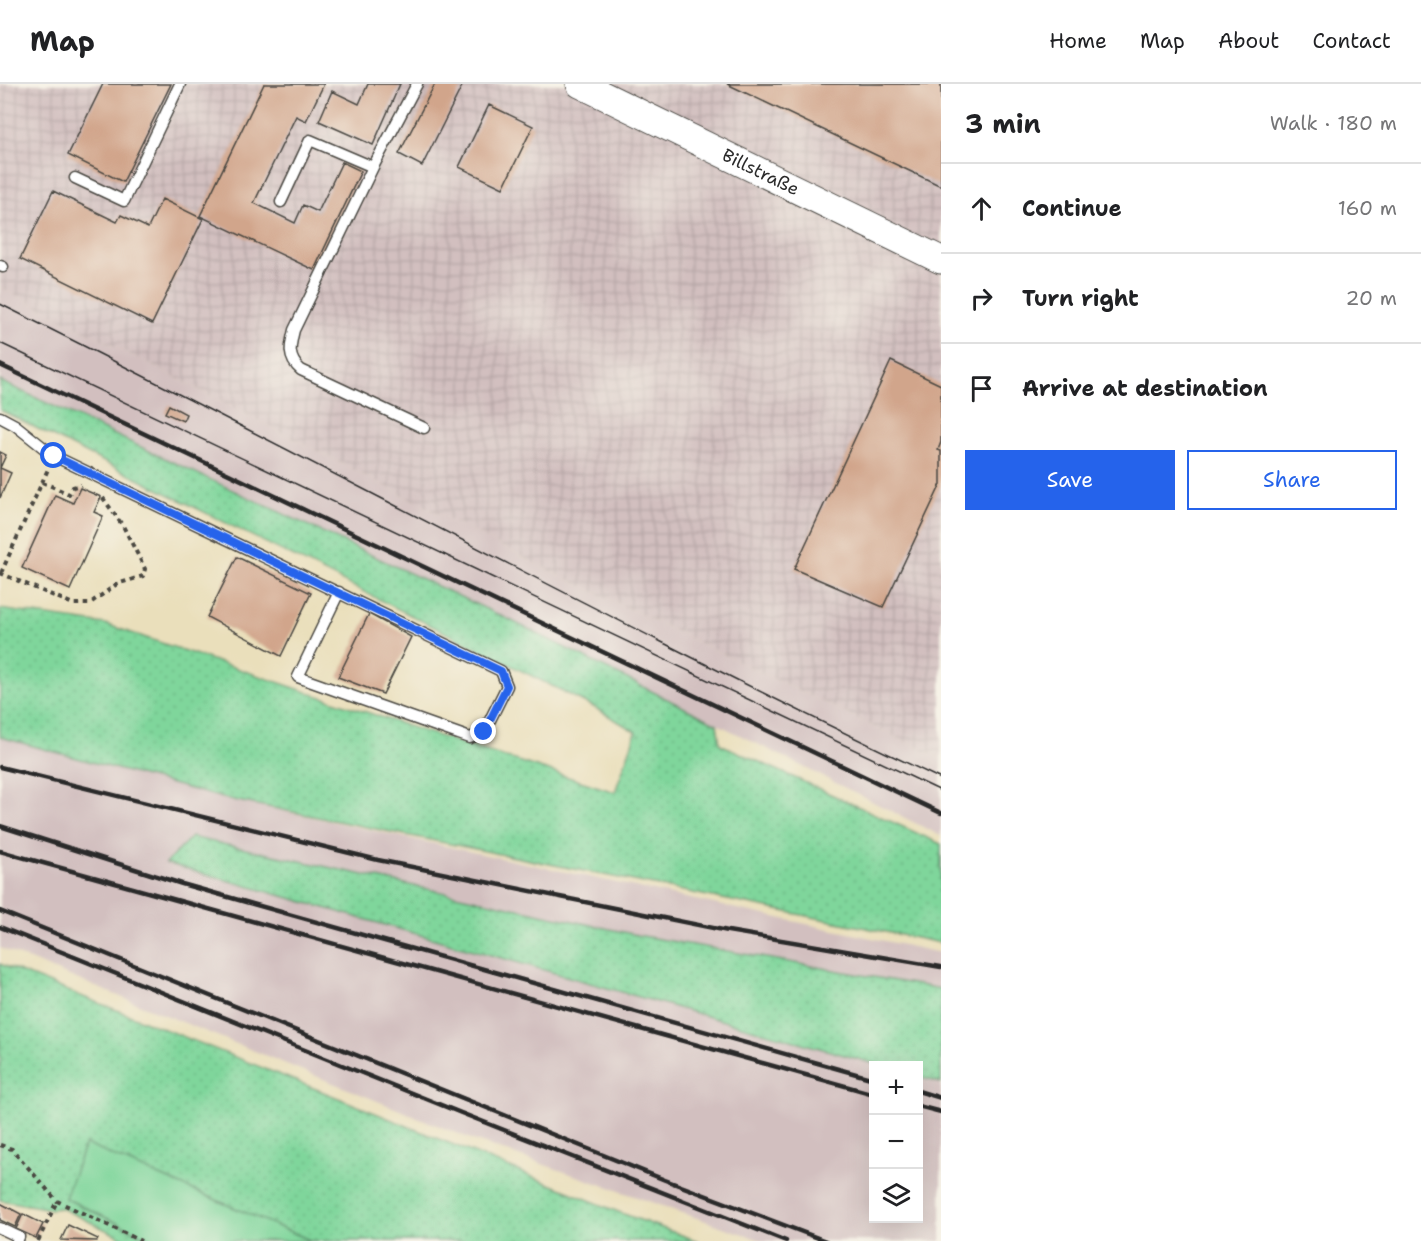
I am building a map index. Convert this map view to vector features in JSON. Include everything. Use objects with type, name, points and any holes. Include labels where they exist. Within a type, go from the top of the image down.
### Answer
[{"type":"street","name":"Billstraße","points":[[580,84],[941,260]]},
{"type":"lane","points":[[75,177],[124,201],[180,84]]},
{"type":"lane","points":[[417,84],[373,167],[294,330],[290,355],[301,370],[424,428]]},
{"type":"lane","points":[[281,202],[310,140],[373,167]]},
{"type":"lane","points":[[0,417],[15,425],[54,456],[339,592],[501,671],[507,686],[484,732],[470,738],[298,677],[339,592]]},
{"type":"lane","points":[[0,1228],[21,1240]]},
{"type":"path","points":[[54,456],[0,573],[73,604],[89,604],[117,584],[143,576],[145,569],[123,526],[109,504],[97,492]]},
{"type":"path","points":[[42,482],[69,494],[73,488],[82,484],[90,488]]},
{"type":"path","points":[[0,1145],[12,1149],[57,1201],[141,1241]]},
{"type":"path","points":[[38,1241],[57,1201]]},
{"type":"shaded area","points":[[0,84],[941,84],[941,759],[536,564],[0,287]]},
{"type":"shaded area","points":[[0,287],[536,564],[941,759],[941,836],[512,621],[0,381]]},
{"type":"shaded area","points":[[0,737],[223,798],[941,953],[941,1241],[763,1241],[476,1141],[0,948]]},
{"type":"green space","points":[[0,381],[512,621],[717,724],[720,744],[941,844],[941,943],[223,798],[0,737],[0,609],[105,624],[417,729],[615,792],[636,732],[592,706],[0,410]]},
{"type":"green space","points":[[191,837],[637,935],[941,989],[941,1083],[923,1078],[923,1061],[869,1062],[166,863]]},
{"type":"green space","points":[[0,964],[621,1213],[698,1241],[312,1241],[85,1144],[65,1198],[155,1241],[129,1241],[61,1208],[51,1209],[0,1200]]},
{"type":"green space","points":[[85,1144],[312,1241],[155,1241],[65,1198]]},
{"type":"building","points":[[103,84],[171,84],[123,182],[68,155]]},
{"type":"building","points":[[264,84],[324,84],[306,121],[296,116],[254,203],[295,223],[303,205],[318,212],[342,162],[361,171],[314,270],[200,216]]},
{"type":"building","points":[[368,84],[400,84],[373,145],[319,121],[332,91],[359,104]]},
{"type":"building","points":[[435,84],[463,84],[422,166],[399,154]]},
{"type":"building","points":[[727,84],[941,84],[941,186]]},
{"type":"building","points":[[489,105],[533,126],[503,188],[459,167]]},
{"type":"building","points":[[53,191],[117,222],[121,215],[148,228],[162,199],[203,219],[152,324],[20,259]]},
{"type":"building","points":[[891,361],[941,385],[941,442],[938,450],[941,451],[941,484],[883,607],[794,569]]},
{"type":"building","points":[[169,405],[186,414],[183,421],[165,413]]},
{"type":"building","points":[[0,452],[6,455],[0,468]]},
{"type":"building","points":[[0,468],[11,473],[0,498]]},
{"type":"building","points":[[80,488],[101,497],[94,512],[103,516],[70,590],[22,568],[55,495],[73,503]]},
{"type":"building","points":[[237,557],[311,593],[281,656],[207,617]]},
{"type":"building","points":[[369,614],[411,637],[383,694],[338,677]]},
{"type":"building","points":[[0,1203],[21,1214],[15,1227],[0,1220]]},
{"type":"building","points":[[23,1214],[43,1224],[36,1238],[16,1229]]},
{"type":"building","points":[[68,1225],[98,1239],[97,1241],[61,1240]]},
{"type":"tram line","points":[[0,304],[587,604],[941,779]]},
{"type":"tram line","points":[[0,343],[941,791]]},
{"type":"railway","points":[[0,365],[941,813]]},
{"type":"railway","points":[[0,767],[378,860],[728,931],[941,967]]},
{"type":"railway","points":[[0,826],[182,884],[869,1078]]},
{"type":"railway","points":[[0,851],[869,1093]]},
{"type":"railway","points":[[0,911],[665,1180],[826,1241]]},
{"type":"railway","points":[[0,927],[786,1241]]},
{"type":"railway","points":[[923,1093],[941,1098]]},
{"type":"railway","points":[[923,1107],[941,1112]]},
{"type":"route","points":[[54,456],[501,671],[507,686],[484,732]]}]
